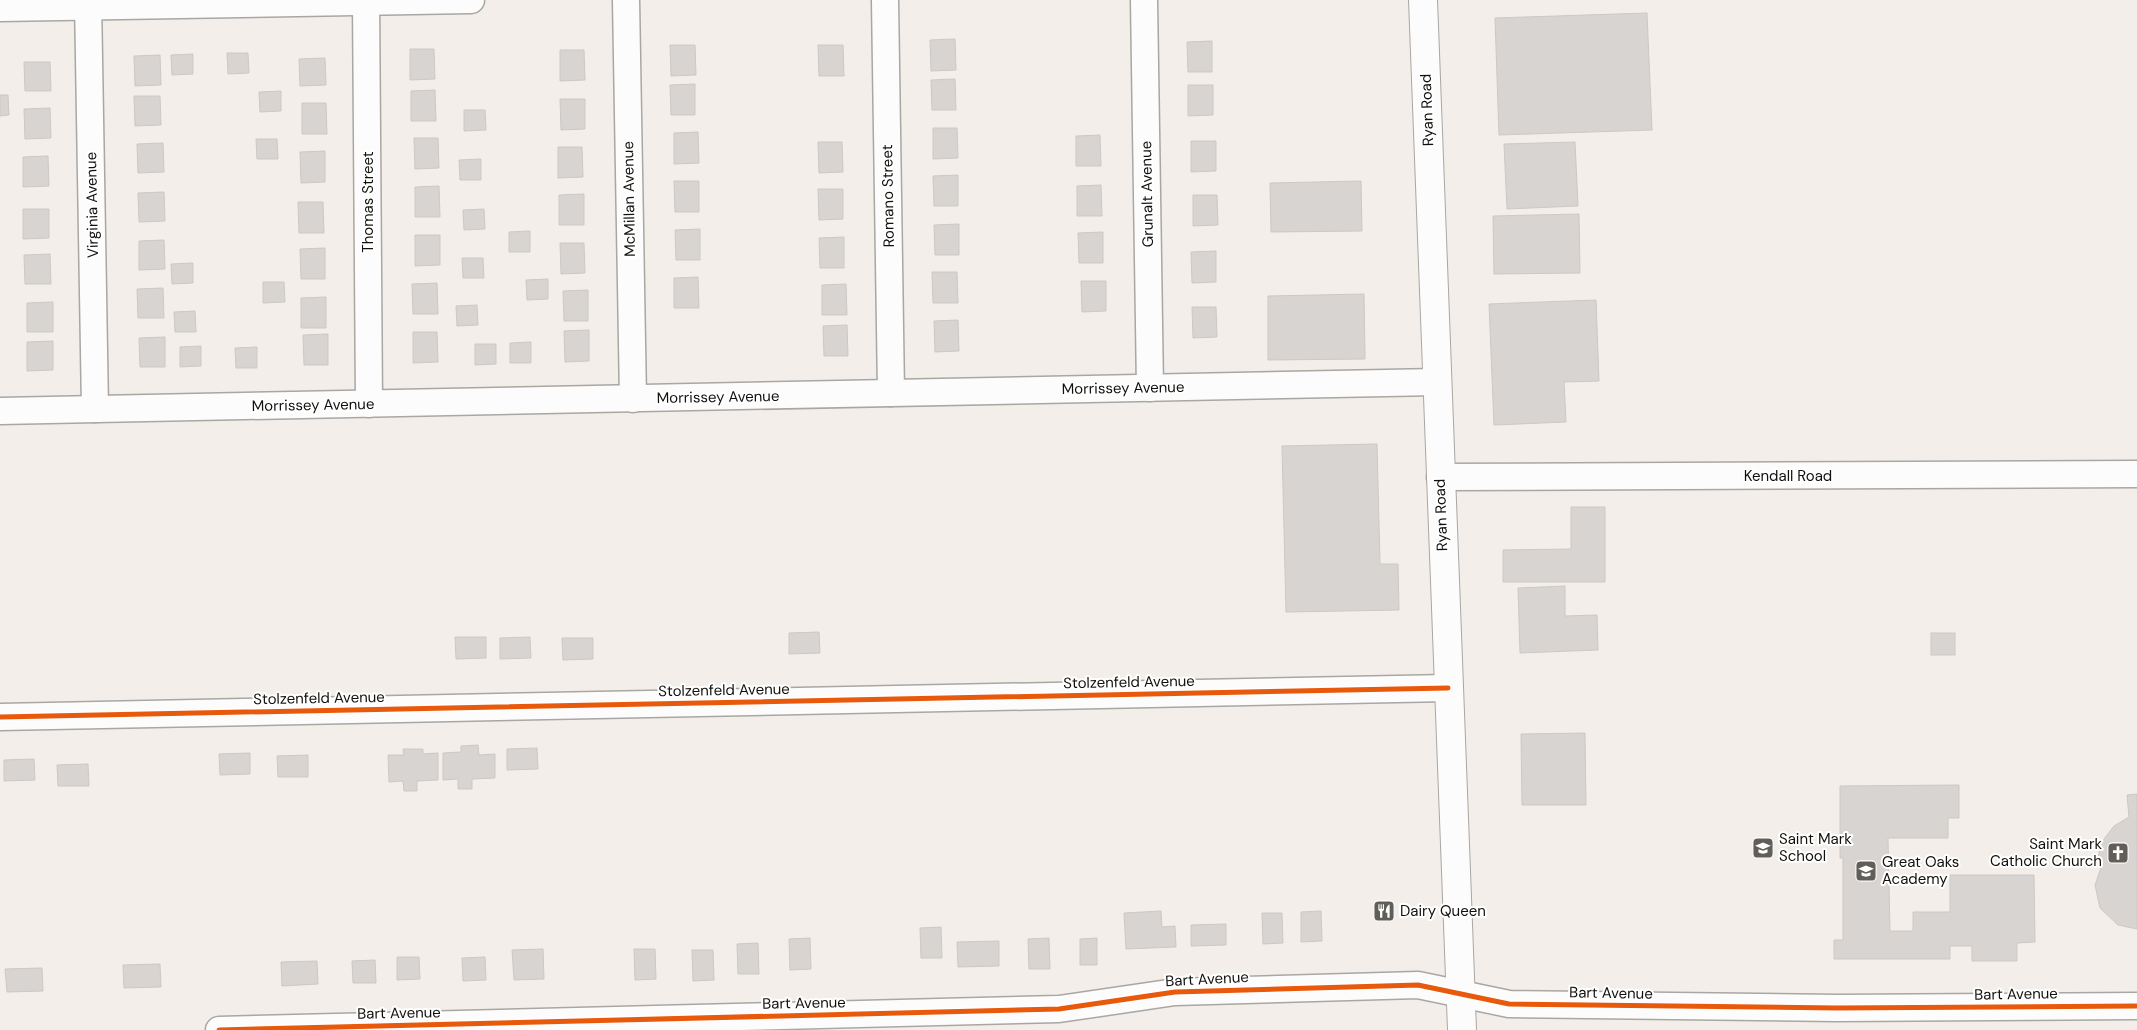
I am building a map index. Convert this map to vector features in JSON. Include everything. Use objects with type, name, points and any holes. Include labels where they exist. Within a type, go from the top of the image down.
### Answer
[{"type":"main road","name":"Ryan Road","points":[[1423,0],[1462,1030]]},
{"type":"street","points":[[0,8],[88,3],[471,0]]},
{"type":"street","name":"McMillan Avenue","points":[[626,0],[633,399]]},
{"type":"street","name":"Romano Street","points":[[885,0],[891,393]]},
{"type":"street","name":"Grunalt Avenue","points":[[1144,0],[1150,388]]},
{"type":"street","name":"Thomas Street","points":[[366,1],[369,404]]},
{"type":"street","name":"Virginia Avenue","points":[[88,3],[95,410]]},
{"type":"street","name":"Morrissey Avenue","points":[[0,412],[1437,382]]},
{"type":"street","name":"Kendall Road","points":[[1440,477],[2137,474]]},
{"type":"street","name":"Stolzenfeld Avenue","points":[[0,717],[1448,688]]},
{"type":"street","name":"Bart Avenue","points":[[219,1030],[1059,1009],[1175,992],[1222,989],[1418,985],[1509,1004],[1836,1008],[2137,1006]]},
{"type":"building","points":[[1647,13],[1652,130],[1499,135],[1495,18]]},
{"type":"building","points":[[955,39],[956,70],[931,71],[930,40]]},
{"type":"building","points":[[1212,41],[1212,72],[1188,72],[1187,42]]},
{"type":"building","points":[[670,45],[695,45],[696,75],[671,76]]},
{"type":"building","points":[[818,45],[843,45],[844,76],[819,76]]},
{"type":"building","points":[[410,49],[434,49],[435,79],[410,80]]},
{"type":"building","points":[[560,50],[584,50],[585,80],[560,81]]},
{"type":"building","points":[[227,53],[248,53],[249,73],[228,74]]},
{"type":"building","points":[[193,54],[193,74],[172,75],[171,55]]},
{"type":"building","points":[[160,55],[161,85],[135,86],[134,56]]},
{"type":"building","points":[[325,58],[326,85],[300,86],[299,59]]},
{"type":"building","points":[[24,62],[50,62],[51,91],[25,91]]},
{"type":"building","points":[[955,79],[956,110],[932,110],[931,80]]},
{"type":"building","points":[[695,84],[695,115],[671,115],[670,85]]},
{"type":"building","points":[[1188,85],[1213,85],[1213,115],[1188,116]]},
{"type":"building","points":[[435,90],[436,121],[411,121],[411,91]]},
{"type":"building","points":[[281,91],[281,111],[260,112],[259,92]]},
{"type":"building","points":[[0,95],[8,95],[9,115],[0,116]]},
{"type":"building","points":[[134,96],[160,96],[161,125],[135,126]]},
{"type":"building","points":[[560,99],[585,99],[585,129],[561,130]]},
{"type":"building","points":[[302,103],[326,103],[327,134],[302,134]]},
{"type":"building","points":[[50,108],[51,138],[25,139],[24,109]]},
{"type":"building","points":[[464,110],[485,110],[486,130],[464,131]]},
{"type":"building","points":[[933,128],[957,128],[958,158],[933,159]]},
{"type":"building","points":[[698,132],[699,163],[674,164],[674,133]]},
{"type":"building","points":[[1100,135],[1101,166],[1076,166],[1076,136]]},
{"type":"building","points":[[414,138],[438,138],[439,168],[415,169]]},
{"type":"building","points":[[256,139],[277,139],[278,159],[257,159]]},
{"type":"building","points":[[1191,141],[1216,141],[1216,171],[1191,172]]},
{"type":"building","points":[[818,142],[842,142],[843,172],[819,173]]},
{"type":"building","points":[[1575,142],[1578,206],[1507,209],[1504,144]]},
{"type":"building","points":[[163,143],[164,172],[138,173],[137,144]]},
{"type":"building","points":[[558,147],[582,147],[583,177],[558,178]]},
{"type":"building","points":[[325,151],[325,182],[301,183],[300,152]]},
{"type":"building","points":[[48,156],[49,186],[23,187],[23,157]]},
{"type":"building","points":[[481,159],[481,180],[460,180],[459,160]]},
{"type":"building","points":[[958,175],[958,206],[934,206],[933,176]]},
{"type":"building","points":[[674,181],[699,181],[699,212],[675,212]]},
{"type":"building","points":[[1361,181],[1362,231],[1271,232],[1270,183]]},
{"type":"building","points":[[1101,185],[1102,216],[1077,216],[1077,186]]},
{"type":"building","points":[[439,186],[440,217],[415,217],[415,187]]},
{"type":"building","points":[[818,189],[843,189],[843,219],[819,220]]},
{"type":"building","points":[[164,192],[165,221],[139,222],[138,193]]},
{"type":"building","points":[[584,194],[584,225],[559,225],[559,195]]},
{"type":"building","points":[[1193,195],[1217,195],[1218,225],[1193,226]]},
{"type":"building","points":[[298,202],[323,202],[324,233],[299,233]]},
{"type":"building","points":[[23,209],[49,209],[49,238],[23,239]]},
{"type":"building","points":[[484,209],[485,229],[464,230],[463,210]]},
{"type":"building","points":[[1579,214],[1580,273],[1494,274],[1493,216]]},
{"type":"building","points":[[959,224],[959,255],[935,255],[934,225]]},
{"type":"building","points":[[700,229],[700,260],[676,260],[675,230]]},
{"type":"building","points":[[530,231],[530,252],[509,252],[509,232]]},
{"type":"building","points":[[1103,232],[1103,263],[1079,263],[1078,233]]},
{"type":"building","points":[[415,235],[440,235],[440,265],[415,266]]},
{"type":"building","points":[[844,237],[844,268],[820,268],[819,238]]},
{"type":"building","points":[[164,240],[165,269],[139,270],[139,241]]},
{"type":"building","points":[[560,243],[584,243],[585,273],[561,274]]},
{"type":"building","points":[[325,248],[325,279],[301,279],[300,249]]},
{"type":"building","points":[[1216,251],[1216,282],[1192,283],[1191,252]]},
{"type":"building","points":[[50,254],[51,284],[25,284],[24,255]]},
{"type":"building","points":[[462,258],[483,258],[484,278],[463,278]]},
{"type":"building","points":[[193,263],[193,283],[172,284],[171,264]]},
{"type":"building","points":[[932,272],[957,272],[958,303],[933,303]]},
{"type":"building","points":[[698,277],[699,308],[674,308],[674,278]]},
{"type":"building","points":[[548,279],[548,299],[527,300],[526,280]]},
{"type":"building","points":[[1081,281],[1106,281],[1106,311],[1082,312]]},
{"type":"building","points":[[263,282],[284,282],[285,302],[263,303]]},
{"type":"building","points":[[437,283],[438,314],[413,314],[412,284]]},
{"type":"building","points":[[846,284],[847,315],[822,315],[822,285]]},
{"type":"building","points":[[163,288],[164,318],[138,318],[137,289]]},
{"type":"building","points":[[588,290],[588,321],[564,321],[563,291]]},
{"type":"building","points":[[1364,294],[1365,359],[1268,360],[1268,296]]},
{"type":"building","points":[[326,297],[326,328],[301,328],[301,298]]},
{"type":"building","points":[[1596,300],[1599,381],[1564,382],[1566,422],[1494,425],[1489,304]]},
{"type":"building","points":[[53,302],[53,332],[27,332],[27,303]]},
{"type":"building","points":[[477,305],[478,325],[457,326],[456,306]]},
{"type":"building","points":[[1192,307],[1216,307],[1217,337],[1193,338]]},
{"type":"building","points":[[195,311],[196,332],[175,332],[174,312]]},
{"type":"building","points":[[958,320],[959,351],[935,352],[934,321]]},
{"type":"building","points":[[847,325],[848,356],[824,356],[823,326]]},
{"type":"building","points":[[589,330],[589,361],[565,362],[564,331]]},
{"type":"building","points":[[413,332],[437,332],[438,362],[413,363]]},
{"type":"building","points":[[328,334],[328,365],[304,365],[303,335]]},
{"type":"building","points":[[165,337],[165,367],[140,367],[139,338]]},
{"type":"building","points":[[53,341],[53,370],[27,371],[27,342]]},
{"type":"building","points":[[531,342],[531,363],[510,363],[510,343]]},
{"type":"building","points":[[475,344],[496,344],[496,364],[475,365]]},
{"type":"building","points":[[201,346],[201,366],[180,367],[180,347]]},
{"type":"building","points":[[257,347],[257,368],[236,368],[235,348]]},
{"type":"building","points":[[1377,444],[1380,564],[1398,564],[1399,610],[1286,612],[1282,446]]},
{"type":"building","points":[[1571,507],[1605,507],[1605,582],[1503,582],[1503,550],[1571,549]]},
{"type":"building","points":[[1565,586],[1565,616],[1597,615],[1598,650],[1520,653],[1518,588]]},
{"type":"building","points":[[819,632],[820,653],[789,654],[789,633]]},
{"type":"building","points":[[1931,633],[1955,633],[1955,655],[1931,655]]},
{"type":"building","points":[[455,637],[486,637],[486,658],[456,659]]},
{"type":"building","points":[[530,637],[531,658],[500,659],[500,638]]},
{"type":"building","points":[[562,638],[593,638],[593,659],[563,660]]},
{"type":"building","points":[[1585,733],[1586,805],[1522,805],[1521,734]]},
{"type":"building","points":[[478,745],[479,755],[495,754],[495,778],[472,779],[472,789],[458,789],[458,779],[443,780],[443,753],[461,752],[461,746]]},
{"type":"building","points":[[537,748],[538,769],[507,770],[507,749]]},
{"type":"building","points":[[403,749],[423,749],[423,754],[438,753],[438,780],[417,781],[417,791],[404,791],[403,781],[389,782],[388,755],[404,755]]},
{"type":"building","points":[[250,753],[250,774],[220,775],[219,754]]},
{"type":"building","points":[[308,755],[308,777],[278,777],[277,756]]},
{"type":"building","points":[[34,759],[35,780],[4,781],[4,760]]},
{"type":"building","points":[[88,764],[89,786],[58,786],[57,765]]},
{"type":"building","name":"Great Oaks Academy","points":[[1959,785],[1959,818],[1948,818],[1948,838],[1888,838],[1890,931],[1913,931],[1913,912],[1950,912],[1950,875],[2034,875],[2035,942],[2017,943],[2017,961],[1972,961],[1972,946],[1950,946],[1950,959],[1834,959],[1834,940],[1843,940],[1843,858],[1840,858],[1840,786]]},
{"type":"building","name":"Saint Mark Catholic Church","points":[[2137,794],[2137,929],[2118,925],[2100,908],[2095,885],[2102,865],[2097,863],[2101,843],[2114,826],[2129,817],[2127,795]]},
{"type":"building","points":[[1161,911],[1162,927],[1175,926],[1176,947],[1126,949],[1124,913]]},
{"type":"building","points":[[1321,911],[1322,941],[1301,942],[1301,912]]},
{"type":"building","points":[[1262,913],[1282,913],[1283,943],[1263,944]]},
{"type":"building","points":[[1226,924],[1226,945],[1191,946],[1191,925]]},
{"type":"building","points":[[941,927],[942,958],[921,958],[920,928]]},
{"type":"building","points":[[810,938],[811,969],[790,970],[789,939]]},
{"type":"building","points":[[1049,938],[1050,969],[1029,969],[1028,939]]},
{"type":"building","points":[[1097,938],[1097,965],[1080,965],[1080,939]]},
{"type":"building","points":[[999,941],[999,966],[958,967],[957,942]]},
{"type":"building","points":[[758,943],[759,974],[738,974],[737,944]]},
{"type":"building","points":[[543,949],[544,979],[514,980],[512,950]]},
{"type":"building","points":[[634,949],[655,949],[656,979],[635,980]]},
{"type":"building","points":[[692,950],[713,950],[714,980],[693,981]]},
{"type":"building","points":[[397,957],[419,957],[420,979],[397,980]]},
{"type":"building","points":[[485,957],[486,980],[463,981],[462,958]]},
{"type":"building","points":[[375,960],[376,983],[353,983],[352,961]]},
{"type":"building","points":[[317,961],[318,984],[282,986],[281,962]]},
{"type":"building","points":[[160,964],[161,987],[124,988],[123,965]]},
{"type":"building","points":[[42,968],[43,991],[7,992],[5,969]]},
{"type":"cycle path","points":[[0,717],[1448,688]]},
{"type":"cycle path","points":[[219,1030],[1059,1009],[1175,992],[1418,985],[1509,1004],[1837,1008],[2137,1006]]},
{"type":"place","name":"Saint Mark School","points":[[1763,848]]},
{"type":"place","name":"Saint Mark Catholic Church","points":[[2118,853]]},
{"type":"place","name":"Great Oaks Academy","points":[[1866,871]]},
{"type":"place","name":"Dairy Queen","points":[[1384,911]]}]
